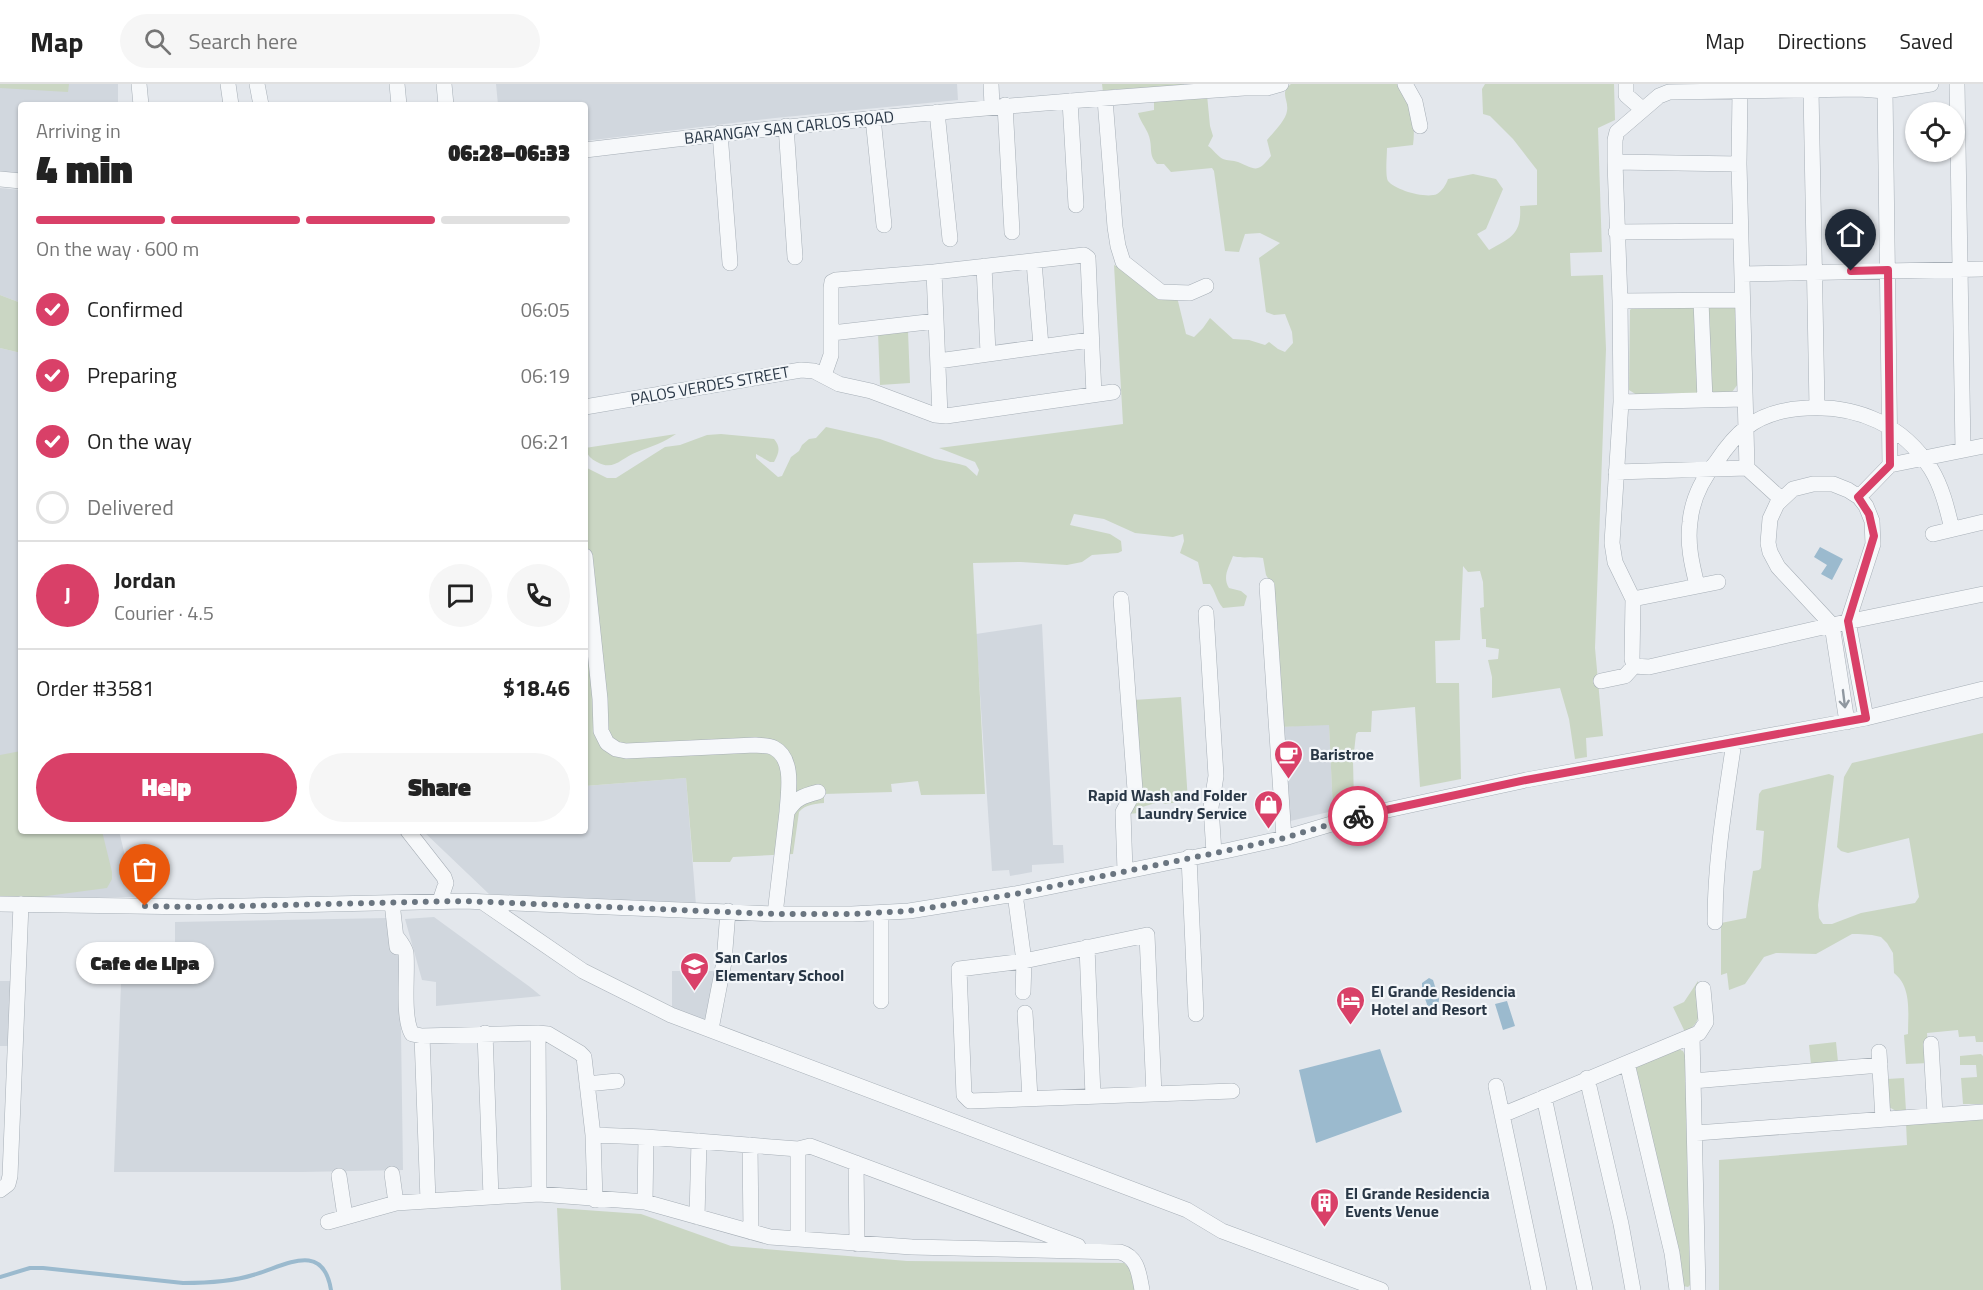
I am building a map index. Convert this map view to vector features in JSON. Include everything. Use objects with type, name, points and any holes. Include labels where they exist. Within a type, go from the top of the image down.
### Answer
[{"type":"street","points":[[139,84],[141,102]]},
{"type":"street","points":[[228,84],[231,102]]},
{"type":"street","points":[[257,84],[260,102]]},
{"type":"street","points":[[397,84],[399,102]]},
{"type":"street","points":[[444,84],[446,102]]},
{"type":"street","points":[[991,84],[999,106],[1012,232]]},
{"type":"street","name":"BARANGAY SAN CARLOS ROAD","points":[[588,150],[786,126],[999,106],[1267,88],[1281,84]]},
{"type":"street","points":[[1405,84],[1415,102],[1420,126]]},
{"type":"street","points":[[1626,84],[1626,95],[1642,108]]},
{"type":"street","points":[[1634,666],[1632,659],[1633,599],[1615,562],[1612,543],[1621,402],[1620,301],[1616,232],[1615,140],[1617,132],[1642,108],[1669,92],[1860,89],[1885,91],[1931,84]]},
{"type":"street","points":[[1957,84],[1963,450]]},
{"type":"street","points":[[1811,90],[1817,407]]},
{"type":"street","points":[[1885,91],[1890,465]]},
{"type":"street","points":[[1740,92],[1738,164],[1747,468]]},
{"type":"street","points":[[1105,99],[1115,227],[1123,262],[1161,292],[1190,293],[1206,286]]},
{"type":"street","points":[[1070,101],[1076,205]]},
{"type":"street","points":[[937,112],[950,239]]},
{"type":"street","points":[[873,118],[884,225]]},
{"type":"street","points":[[786,126],[795,257]]},
{"type":"street","points":[[720,133],[730,263]]},
{"type":"street","points":[[1615,162],[1738,164]]},
{"type":"street","points":[[0,179],[18,181]]},
{"type":"street","points":[[1616,232],[1740,231]]},
{"type":"street","points":[[824,375],[830,360],[831,288],[832,282],[836,280],[1034,262],[1082,255],[1087,256],[1094,395]]},
{"type":"street","points":[[1034,262],[1041,346]]},
{"type":"street","points":[[984,266],[988,353]]},
{"type":"street","points":[[1742,274],[1983,269]]},
{"type":"street","points":[[934,272],[940,416]]},
{"type":"street","points":[[1620,301],[1742,300]]},
{"type":"street","points":[[1701,301],[1706,400]]},
{"type":"street","points":[[832,333],[936,321]]},
{"type":"street","points":[[938,361],[1090,340]]},
{"type":"street","name":"PALOS VERDES STREET","points":[[588,406],[809,370],[824,375],[839,384],[871,391],[940,416],[1113,392]]},
{"type":"street","points":[[1621,402],[1744,399]]},
{"type":"street","points":[[1697,585],[1690,557],[1690,522],[1700,488],[1711,468],[1734,439],[1747,427],[1781,412],[1817,407],[1854,411],[1890,427],[1908,441],[1924,459],[1942,491],[1952,529]]},
{"type":"street","points":[[1858,497],[1890,465],[1983,446]]},
{"type":"street","points":[[1616,472],[1747,468],[1781,499]]},
{"type":"street","points":[[1847,722],[1832,625],[1778,567],[1770,552],[1767,535],[1770,519],[1781,499],[1794,489],[1823,483],[1841,486],[1858,497],[1869,514],[1874,536],[1848,621],[1866,718]]},
{"type":"street","points":[[1933,534],[1983,522]]},
{"type":"street","points":[[1633,599],[1718,582]]},
{"type":"street","points":[[588,585],[600,699],[601,731],[607,743],[616,749],[626,751],[755,745],[773,747],[783,755],[788,770],[787,812],[775,914]]},
{"type":"street","points":[[1267,586],[1284,838]]},
{"type":"street","points":[[1634,666],[1649,667],[1848,621],[1983,594]]},
{"type":"street","points":[[1121,599],[1135,790],[1123,812],[1125,872]]},
{"type":"street","points":[[1206,613],[1216,776],[1211,807],[1214,853]]},
{"type":"street","points":[[1839,663],[1855,660]]},
{"type":"street","points":[[1601,681],[1625,676],[1634,666]]},
{"type":"street","points":[[0,904],[196,907],[440,901],[775,914],[909,911],[1015,894],[1125,872],[1284,838],[1355,817],[1515,783],[1847,722],[1983,689]]},
{"type":"street","points":[[1715,922],[1718,848],[1734,742]]},
{"type":"street","points":[[787,812],[793,802],[802,796],[818,792]]},
{"type":"street","points":[[410,834],[444,877],[446,883],[440,901]]},
{"type":"street","points":[[1189,857],[1196,1014]]},
{"type":"street","points":[[1015,894],[1023,961],[1023,992]]},
{"type":"street","points":[[483,902],[583,971],[671,1015],[1186,1210],[1222,1231],[1382,1290]]},
{"type":"street","points":[[392,903],[397,953],[405,975],[412,1034],[422,1036],[485,1033],[548,1034],[580,1053],[584,1058],[593,1135],[595,1200]]},
{"type":"street","points":[[0,1190],[8,1184],[10,1176],[21,904]]},
{"type":"street","points":[[711,1029],[724,962],[728,911]]},
{"type":"street","points":[[881,913],[881,1001]]},
{"type":"street","points":[[1154,1094],[1147,935],[1023,961],[960,968],[958,972],[966,1098],[970,1101],[1030,1098],[1154,1094],[1232,1091]]},
{"type":"street","points":[[1087,947],[1092,1096]]},
{"type":"street","points":[[1502,1115],[1692,1036],[1701,1030],[1706,1022],[1703,989]]},
{"type":"street","points":[[1025,1012],[1030,1098]]},
{"type":"street","points":[[485,1033],[491,1197]]},
{"type":"street","points":[[538,1033],[539,1194]]},
{"type":"street","points":[[422,1036],[428,1201]]},
{"type":"street","points":[[1692,1036],[1698,1290]]},
{"type":"street","points":[[1931,1044],[1935,1114]]},
{"type":"street","points":[[1693,1081],[1879,1058],[1882,1119]]},
{"type":"street","points":[[1627,1063],[1672,1253],[1677,1290]]},
{"type":"street","points":[[1587,1078],[1621,1224],[1633,1290]]},
{"type":"street","points":[[587,1084],[617,1081]]},
{"type":"street","points":[[1496,1086],[1539,1290]]},
{"type":"street","points":[[1544,1097],[1586,1290]]},
{"type":"street","points":[[1695,1133],[1983,1112]]},
{"type":"street","points":[[593,1135],[798,1149],[810,1146],[1089,1250]]},
{"type":"street","points":[[645,1202],[646,1137]]},
{"type":"street","points":[[697,1218],[699,1141]]},
{"type":"street","points":[[750,1145],[751,1232]]},
{"type":"street","points":[[798,1149],[798,1239]]},
{"type":"street","points":[[856,1163],[857,1244]]},
{"type":"street","points":[[392,1174],[396,1203]]},
{"type":"street","points":[[339,1176],[345,1216]]},
{"type":"street","points":[[328,1222],[396,1203],[491,1197],[539,1194],[645,1202],[770,1237],[857,1244],[1120,1252],[1129,1255],[1136,1263],[1142,1290]]},
{"type":"shaded area","points":[[0,84],[118,84],[118,102],[18,102],[18,174],[0,172]]},
{"type":"shaded area","points":[[496,84],[957,84],[958,100],[775,118],[588,141],[588,102],[498,102]]},
{"type":"shaded area","points":[[0,188],[18,190],[18,302],[0,295]]},
{"type":"shaded area","points":[[0,348],[18,352],[18,834],[120,834],[135,897],[0,897]]},
{"type":"shaded area","points":[[1042,624],[1053,845],[1063,845],[1064,863],[1032,865],[1032,872],[1010,876],[1009,870],[992,871],[976,634]]},
{"type":"shaded area","points":[[1329,724],[1333,811],[1286,822],[1280,727]]},
{"type":"shaded area","points":[[686,778],[696,905],[489,894],[426,834],[588,834],[588,786]]},
{"type":"shaded area","points":[[434,917],[541,996],[436,1006],[436,982],[422,980],[405,919]]},
{"type":"shaded area","points":[[388,918],[400,962],[403,1170],[114,1172],[122,957],[175,960],[175,922]]},
{"type":"shaded area","name":"San Carlos Elementary School","points":[[672,971],[718,971],[709,1023],[672,1010]]},
{"type":"shaded area","points":[[0,981],[15,981],[13,1046],[0,1046]]},
{"type":"green space","points":[[0,84],[69,84],[68,92],[0,88]]},
{"type":"green space","points":[[1102,84],[1184,84],[1184,88],[1118,92],[1116,89],[1103,92]]},
{"type":"green space","points":[[1291,84],[1398,84],[1412,113],[1413,145],[1387,148],[1388,181],[1404,190],[1432,195],[1441,191],[1448,179],[1473,174],[1496,179],[1503,189],[1486,229],[1477,234],[1489,250],[1509,238],[1517,229],[1520,206],[1537,205],[1537,170],[1513,139],[1490,116],[1483,114],[1482,89],[1485,84],[1614,84],[1615,120],[1598,128],[1602,252],[1570,253],[1571,276],[1603,275],[1606,349],[1595,648],[1603,736],[1586,738],[1587,757],[1575,759],[1569,719],[1560,688],[1492,698],[1492,677],[1488,660],[1498,659],[1499,649],[1486,647],[1486,639],[1482,639],[1480,608],[1484,607],[1480,571],[1468,572],[1463,566],[1460,640],[1435,641],[1436,683],[1459,683],[1461,779],[1420,787],[1415,707],[1372,711],[1371,732],[1356,734],[1353,761],[1354,803],[1333,811],[1329,725],[1280,727],[1269,580],[1263,558],[1233,556],[1227,572],[1227,584],[1229,588],[1241,591],[1247,596],[1244,606],[1223,608],[1210,584],[1203,584],[1198,562],[1180,553],[1184,541],[1183,534],[1173,537],[1135,533],[1104,519],[1074,514],[1070,525],[1110,534],[1121,541],[1122,551],[1092,555],[1082,562],[1067,565],[1021,562],[973,563],[985,794],[921,795],[918,781],[891,784],[892,792],[824,794],[824,803],[808,806],[799,812],[793,854],[733,857],[730,862],[693,862],[686,778],[588,786],[588,468],[607,478],[616,478],[665,447],[680,445],[707,435],[721,434],[774,439],[778,450],[774,462],[756,454],[756,458],[778,477],[782,476],[791,457],[799,451],[802,445],[809,439],[816,438],[826,427],[880,439],[935,459],[966,466],[977,476],[979,470],[975,462],[939,448],[1123,424],[1114,265],[1177,297],[1186,334],[1194,337],[1210,318],[1233,339],[1249,340],[1265,345],[1269,342],[1285,352],[1293,343],[1292,332],[1285,314],[1274,315],[1266,312],[1259,258],[1280,243],[1260,233],[1245,234],[1239,252],[1225,251],[1214,171],[1212,168],[1171,172],[1164,164],[1157,164],[1152,156],[1149,137],[1138,113],[1154,110],[1154,99],[1207,95],[1213,136],[1208,146],[1223,159],[1259,168],[1271,156],[1267,140],[1286,115],[1287,87]]},
{"type":"green space","points":[[0,295],[18,302],[18,352],[0,348]]},
{"type":"green space","points":[[1728,304],[1736,308],[1738,384],[1732,392],[1637,395],[1629,390],[1630,310],[1635,305]]},
{"type":"green space","points":[[908,331],[910,383],[880,385],[878,332]]},
{"type":"green space","points":[[676,434],[613,465],[603,465],[593,460],[588,453],[588,448]]},
{"type":"green space","points":[[1181,697],[1188,801],[1164,804],[1162,801],[1139,808],[1139,813],[1127,814],[1133,700]]},
{"type":"green space","points":[[1983,733],[1983,1042],[1976,1042],[1975,1036],[1959,1037],[1958,1030],[1927,1033],[1929,1063],[1906,1064],[1904,1035],[1908,1034],[1908,1009],[1904,985],[1894,973],[1893,953],[1887,943],[1881,937],[1872,935],[1852,934],[1816,954],[1776,953],[1764,957],[1745,984],[1729,990],[1727,973],[1721,975],[1721,923],[1746,918],[1753,871],[1761,868],[1764,831],[1756,830],[1759,794],[1762,790],[1829,774],[1834,776],[1818,905],[1819,918],[1823,924],[1832,924],[1861,913],[1915,903],[1919,897],[1909,838],[1848,853],[1837,847],[1844,777],[1852,763]]},
{"type":"green space","points":[[18,752],[18,834],[103,834],[112,872],[112,879],[107,888],[39,897],[0,897],[0,755]]},
{"type":"green space","points":[[1698,981],[1699,1016],[1692,1028],[1685,1032],[1673,1007],[1684,1002]]},
{"type":"green space","points":[[1836,1042],[1838,1062],[1811,1064],[1809,1045]]},
{"type":"green space","points":[[1678,1049],[1683,1051],[1686,1057],[1691,1284],[1688,1287],[1683,1286],[1635,1077],[1636,1067]]},
{"type":"green space","points":[[1981,1054],[1983,1056],[1983,1104],[1963,1104],[1961,1078],[1977,1077],[1976,1065],[1960,1065],[1960,1056]]},
{"type":"green space","points":[[1904,1078],[1906,1111],[1896,1111],[1889,1107],[1887,1079]]},
{"type":"green space","points":[[1983,1119],[1983,1290],[1719,1290],[1719,1160],[1907,1145],[1906,1123]]},
{"type":"green space","points":[[557,1208],[641,1214],[731,1246],[907,1261],[1124,1263],[1130,1269],[1135,1290],[561,1290]]},
{"type":"water","points":[[1820,547],[1843,559],[1832,580],[1821,574],[1827,565],[1814,557]]},
{"type":"water","points":[[1429,978],[1433,980],[1439,999],[1438,1009],[1431,1012],[1422,990],[1422,983]]},
{"type":"water","points":[[1507,1001],[1515,1026],[1503,1030],[1495,1004]]},
{"type":"water","points":[[1380,1049],[1402,1112],[1316,1143],[1299,1070]]},
{"type":"waterway","points":[[0,1277],[30,1268],[43,1268],[183,1283],[227,1281],[301,1260],[320,1265],[327,1275],[331,1290]]},
{"type":"way so far","points":[[145,906],[464,901],[775,914],[909,911],[1015,894],[1230,850],[1284,838],[1358,816]]},
{"type":"place","name":"Baristroe","points":[[1289,780]]},
{"type":"place","name":"Rapid Wash and Folder Laundry Service","points":[[1268,830]]},
{"type":"place","name":"Cafe de Lipa","points":[[145,906]]},
{"type":"place","name":"San Carlos Elementary School","points":[[694,992]]},
{"type":"place","name":"El Grande Residencia Hotel and Resort","points":[[1350,1026]]},
{"type":"place","name":"El Grande Residencia Events Venue","points":[[1324,1228]]},
{"type":"route","points":[[1358,816],[1526,780],[1866,718],[1848,621],[1874,536],[1874,527],[1866,506],[1858,497],[1890,465],[1888,270],[1851,271]]}]
